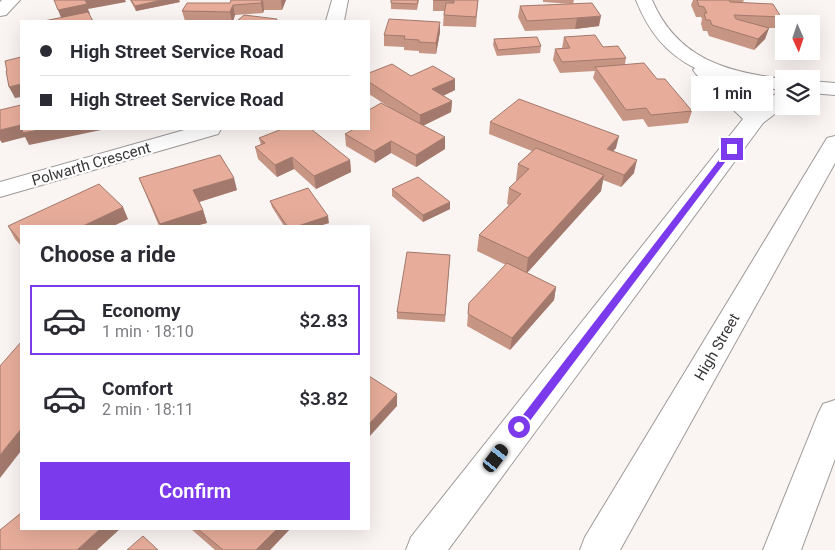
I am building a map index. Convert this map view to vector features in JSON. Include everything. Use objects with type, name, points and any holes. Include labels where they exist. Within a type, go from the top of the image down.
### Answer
[{"type":"main road","points":[[0,11],[12,0]]},
{"type":"main road","points":[[335,20],[340,0]]},
{"type":"main road","points":[[644,0],[648,15],[656,30],[691,59],[755,118]]},
{"type":"main road","points":[[691,59],[720,72],[775,83]]},
{"type":"main road","points":[[820,88],[835,89]]},
{"type":"main road","points":[[425,550],[755,118],[775,104]]},
{"type":"main road","name":"Polwarth Crescent","points":[[0,190],[207,130]]},
{"type":"main road","name":"High Street","points":[[599,550],[835,143]]},
{"type":"main road","points":[[782,550],[835,414]]},
{"type":"building","points":[[54,0],[85,0],[87,4],[58,10]]},
{"type":"building","points":[[131,0],[162,0],[135,6]]},
{"type":"building","points":[[231,0],[262,0],[261,3],[233,5],[230,12],[182,11],[187,3],[230,3]]},
{"type":"building","points":[[391,0],[418,0],[417,4],[391,3]]},
{"type":"building","points":[[433,0],[478,0],[476,17],[444,15],[446,3],[454,3],[454,1]]},
{"type":"building","points":[[697,0],[729,0],[730,2],[773,4],[780,15],[775,15],[775,17],[734,15],[736,19],[769,28],[758,39],[712,25],[710,20],[706,20],[704,13],[707,13],[704,7],[699,6]]},
{"type":"building","points":[[592,3],[601,16],[527,21],[520,6]]},
{"type":"building","points":[[88,12],[92,20],[49,20]]},
{"type":"building","points":[[244,15],[277,19],[276,20],[238,20]]},
{"type":"building","points":[[389,19],[440,22],[436,43],[404,39],[405,36],[384,35]]},
{"type":"building","points":[[595,35],[603,47],[618,46],[626,58],[562,62],[555,49],[570,48],[564,37]]},
{"type":"building","points":[[537,37],[541,46],[498,50],[494,39]]},
{"type":"building","points":[[20,57],[20,84],[9,87],[5,61]]},
{"type":"building","points":[[644,63],[657,79],[665,79],[692,111],[651,115],[646,108],[626,110],[595,67]]},
{"type":"building","points":[[392,64],[411,76],[433,66],[455,79],[432,89],[452,101],[420,115],[370,83],[370,73]]},
{"type":"building","points":[[519,99],[619,136],[607,149],[637,160],[624,175],[490,122]]},
{"type":"building","points":[[381,103],[445,137],[416,155],[391,141],[374,151],[345,134],[352,130],[370,130],[370,109]]},
{"type":"building","points":[[20,105],[20,125],[0,130],[0,110]]},
{"type":"building","points":[[22,130],[40,130],[23,133]]},
{"type":"building","points":[[279,130],[312,130],[350,160],[314,176],[292,157],[275,165],[255,147],[265,143],[259,138]]},
{"type":"building","points":[[536,148],[604,175],[528,258],[479,235],[521,194],[509,188],[529,169],[518,164]]},
{"type":"building","points":[[220,155],[234,178],[193,190],[203,210],[160,224],[139,178]]},
{"type":"building","points":[[418,177],[450,202],[423,215],[392,189]]},
{"type":"building","points":[[99,184],[123,207],[85,225],[20,225],[20,241],[8,226]]},
{"type":"building","points":[[308,188],[328,216],[301,225],[286,225],[270,201]]},
{"type":"building","points":[[407,252],[450,255],[445,315],[397,312]]},
{"type":"building","points":[[507,263],[556,287],[512,338],[468,314],[469,303]]},
{"type":"building","points":[[20,343],[20,430],[0,455],[0,366]]},
{"type":"building","points":[[370,377],[397,394],[370,423]]},
{"type":"building","points":[[20,514],[20,530],[99,530],[77,550],[0,550],[0,530]]},
{"type":"building","points":[[199,530],[276,530],[256,550],[223,550]]},
{"type":"building","points":[[143,536],[158,550],[127,550]]},
{"type":"route","points":[[519,427],[732,149]]}]
